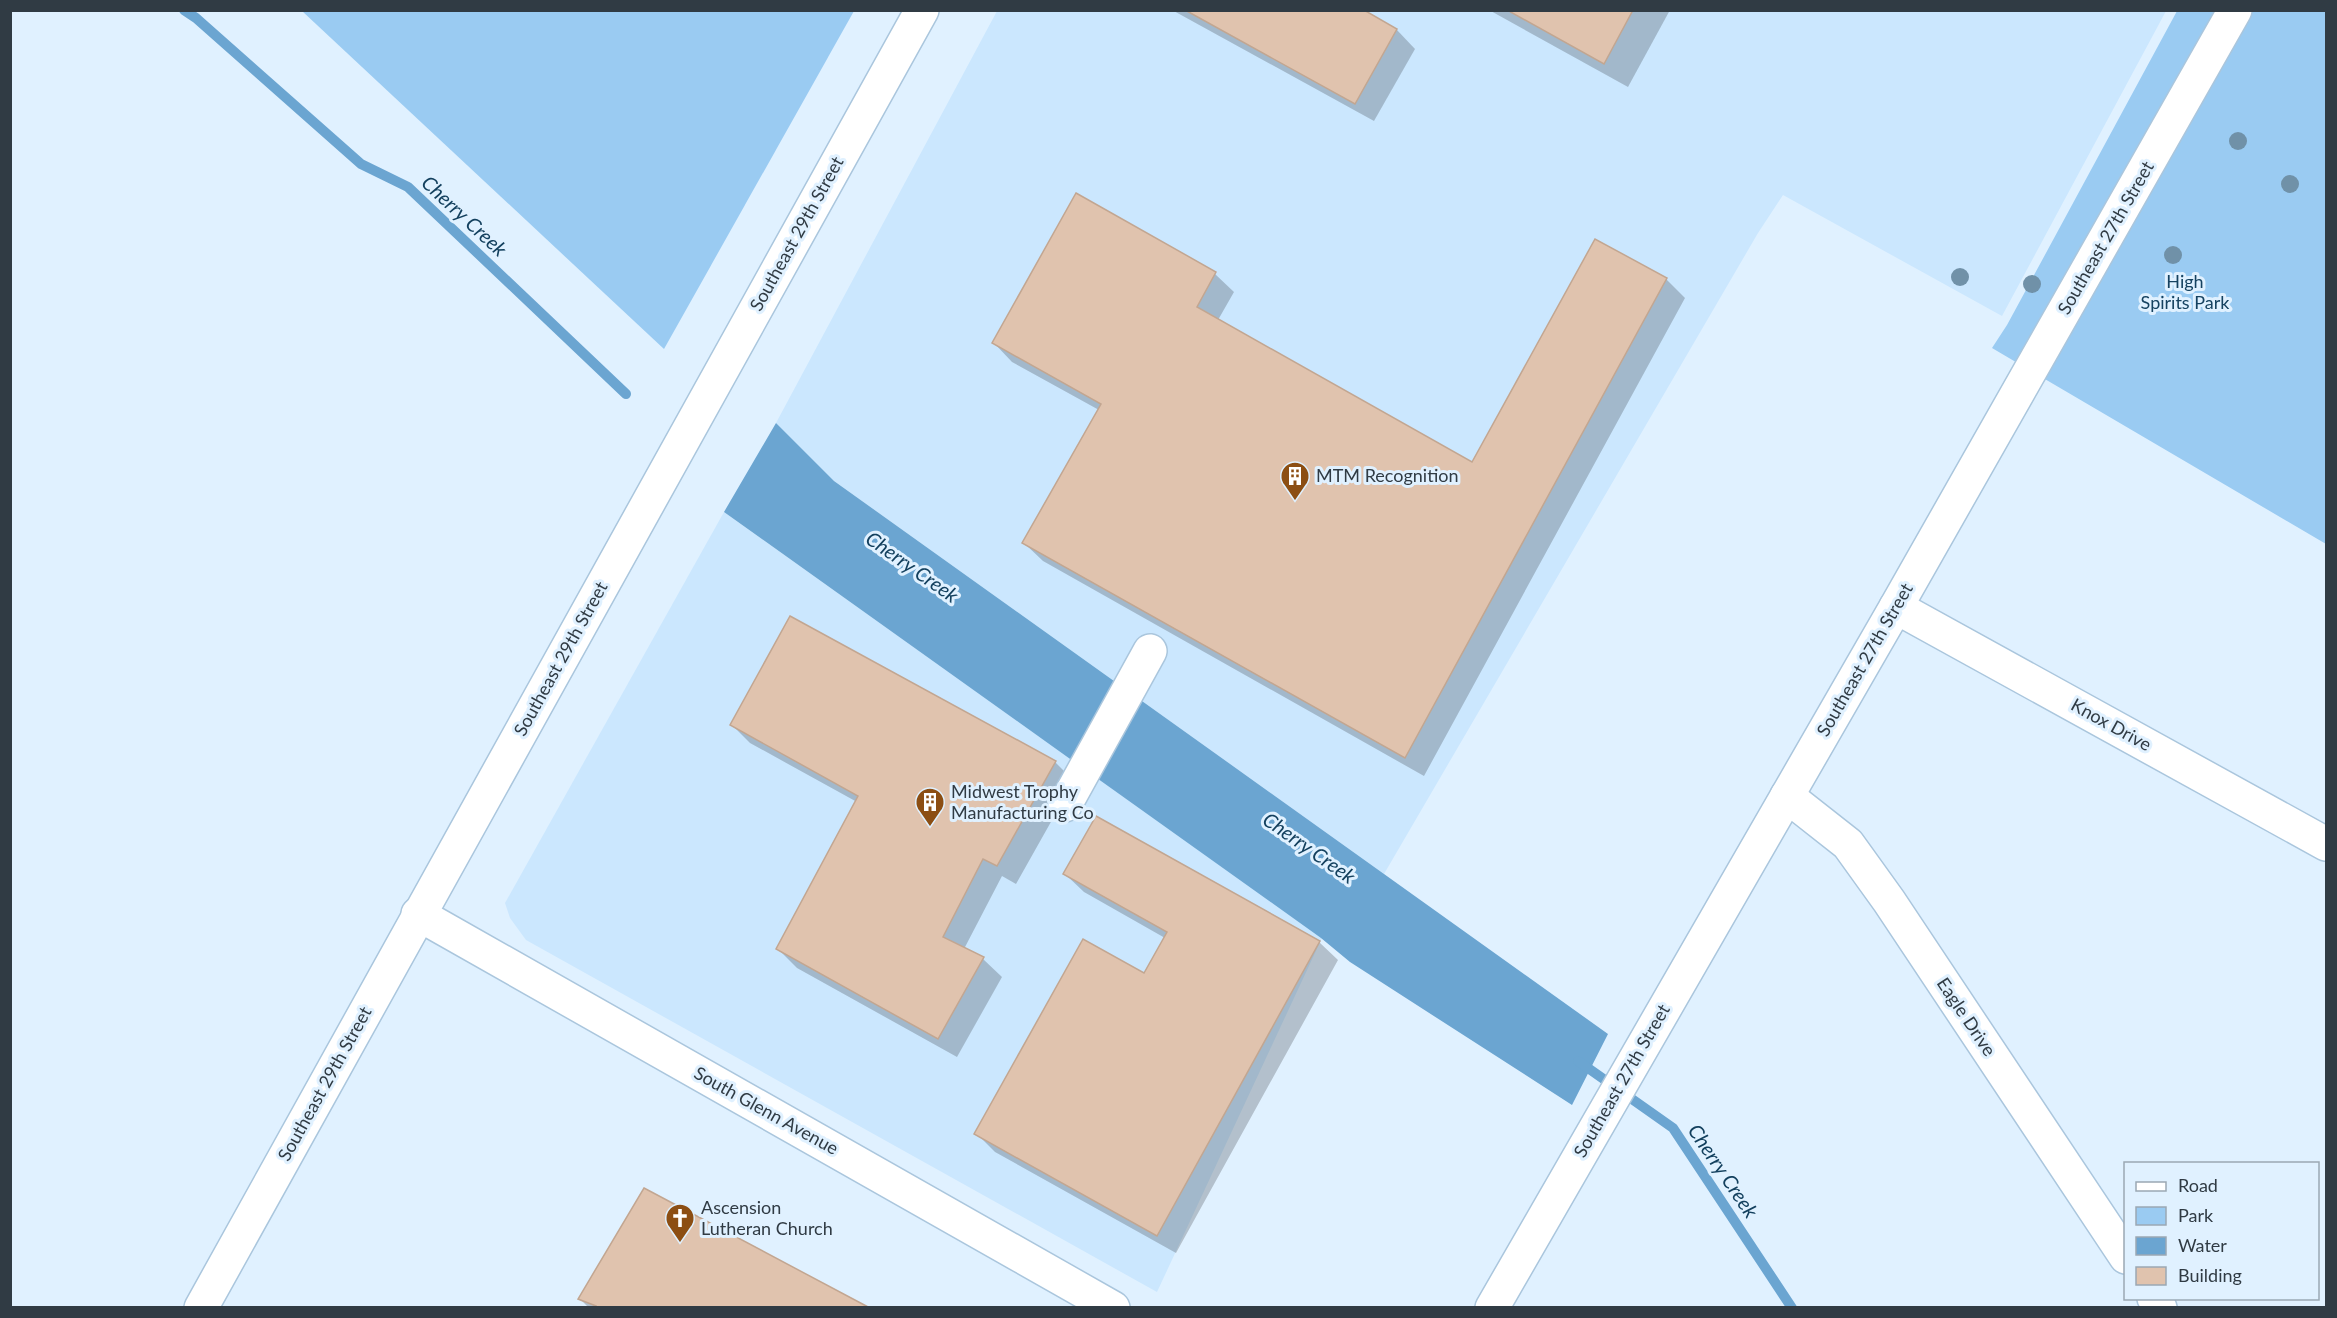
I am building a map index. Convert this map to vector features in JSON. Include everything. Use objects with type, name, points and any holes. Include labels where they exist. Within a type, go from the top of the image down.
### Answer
[{"type":"street","name":"Southeast 29th Street","points":[[201,1308],[922,10]]},
{"type":"street","name":"Southeast 27th Street","points":[[1492,1308],[1896,607],[2235,10]]},
{"type":"street","name":"Knox Drive","points":[[1896,607],[2326,843]]},
{"type":"street","points":[[1065,805],[1150,651]]},
{"type":"street","name":"Eagle Drive","points":[[1787,796],[1848,844],[1889,901],[2124,1254]]},
{"type":"street","name":"South Glenn Avenue","points":[[418,914],[1113,1308]]},
{"type":"shaded area","points":[[997,11],[2166,11],[2002,316],[1783,195],[1758,233],[1384,874],[834,481],[776,423]]},
{"type":"shaded area","points":[[724,512],[1322,938],[1157,1292],[526,940],[510,918],[505,903]]},
{"type":"green space","points":[[302,11],[854,11],[664,349]]},
{"type":"green space","name":"High Spirits Park","points":[[2177,11],[2326,11],[2326,544],[1992,348],[2007,325]]},
{"type":"water","points":[[776,423],[834,481],[1608,1034],[1572,1105],[1350,962],[1321,938],[724,512]]},
{"type":"building","points":[[1185,10],[1364,10],[1397,29],[1355,104]]},
{"type":"building","points":[[1507,10],[1633,10],[1604,64]]},
{"type":"building","name":"MTM Recognition","points":[[1076,193],[1216,272],[1197,307],[1472,462],[1595,239],[1667,278],[1405,758],[1022,543],[1101,404],[992,343]]},
{"type":"building","name":"Midwest Trophy Manufacturing Co","points":[[790,616],[1056,761],[997,866],[983,859],[943,937],[984,957],[938,1039],[776,949],[858,796],[730,725]]},
{"type":"building","points":[[1096,816],[1320,941],[1157,1236],[974,1134],[1083,939],[1144,973],[1167,932],[1063,874]]},
{"type":"building","name":"Ascension Lutheran Church","points":[[644,1188],[870,1308],[595,1308],[596,1306],[578,1299]]},
{"type":"waterway","name":"Cherry Creek","points":[[184,10],[196,18],[361,164],[408,187],[626,394]]},
{"type":"waterway","name":"Cherry Creek","points":[[1578,1061],[1673,1128],[1792,1308]]},
{"type":"place","name":"MTM Recognition","points":[[1295,502]]},
{"type":"place","name":"Midwest Trophy Manufacturing Co","points":[[930,828]]},
{"type":"place","name":"Ascension Lutheran Church","points":[[680,1244]]}]
